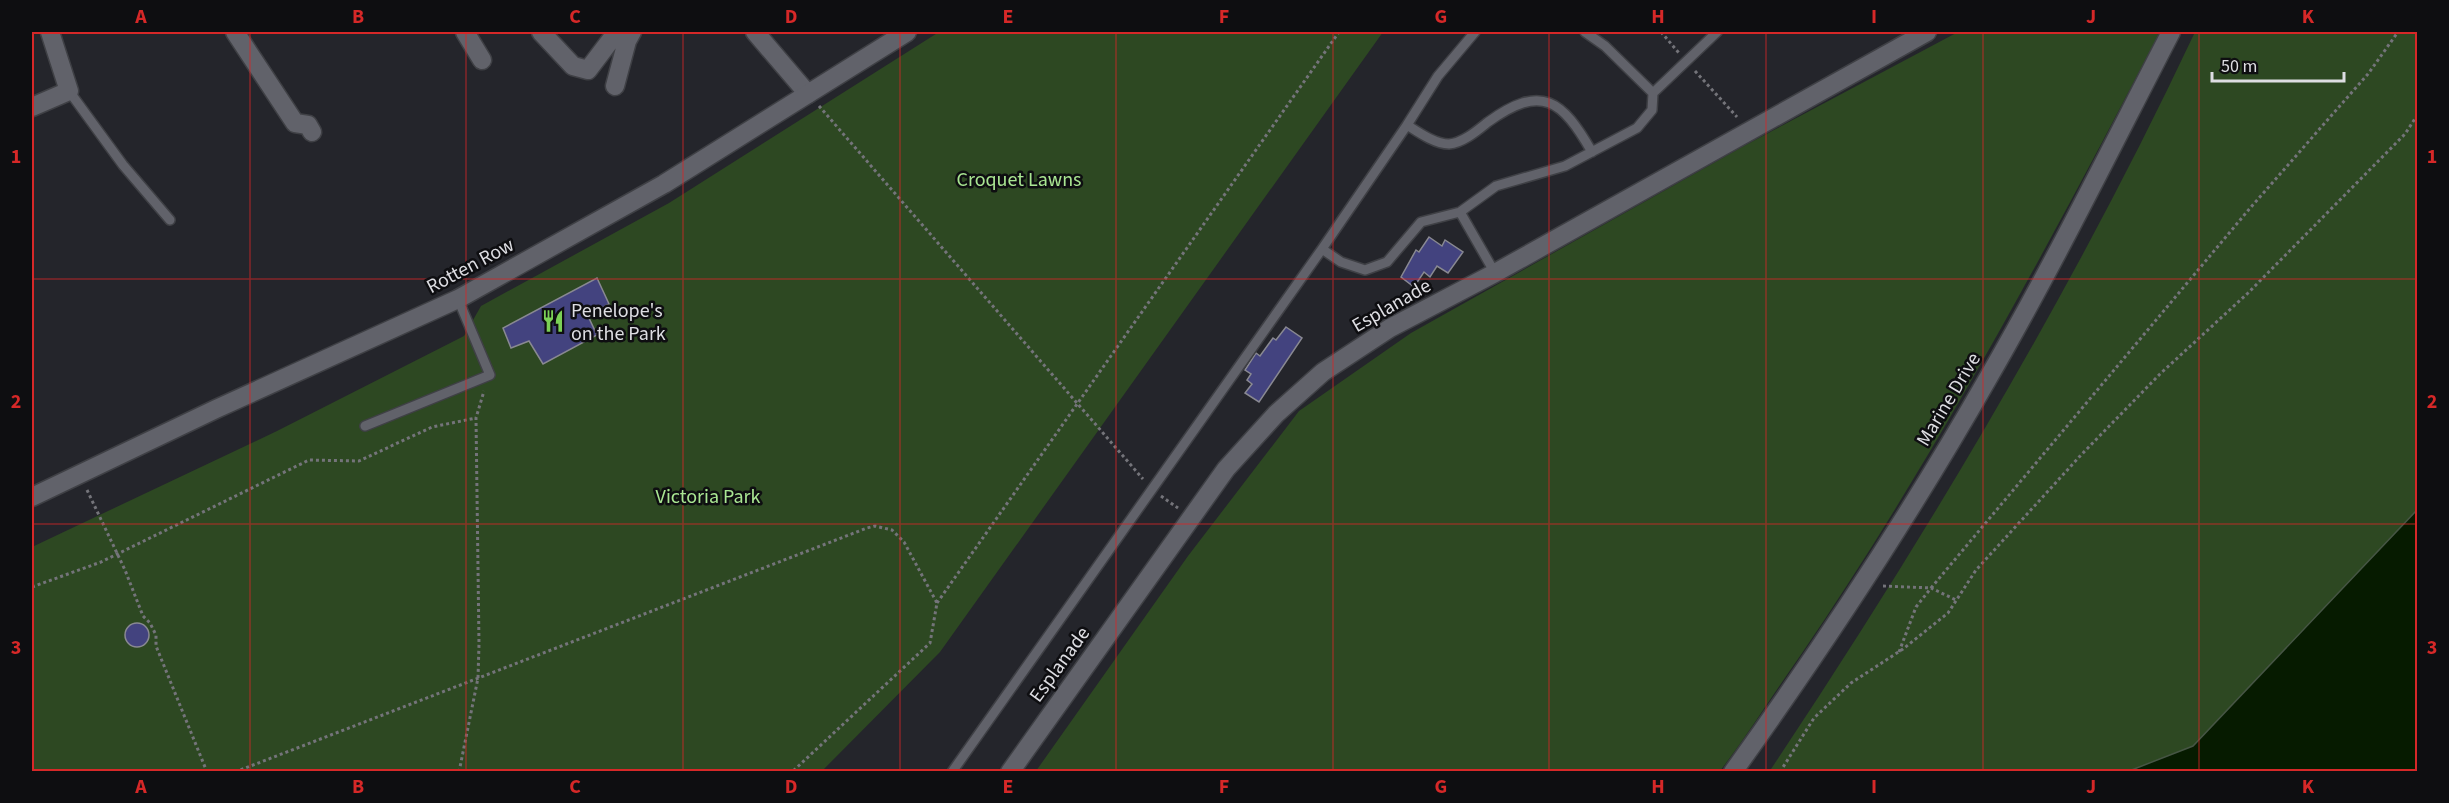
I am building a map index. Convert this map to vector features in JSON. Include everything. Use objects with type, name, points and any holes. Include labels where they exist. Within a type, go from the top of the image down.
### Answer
[{"type":"street","points":[[32,107],[69,91],[50,32]]},
{"type":"street","points":[[235,32],[295,123],[308,125],[312,132]]},
{"type":"street","points":[[465,32],[482,60]]},
{"type":"street","points":[[541,32],[573,66],[588,70],[613,37],[631,32]]},
{"type":"street","points":[[615,86],[631,32]]},
{"type":"street","points":[[755,32],[808,94]]},
{"type":"street","name":"Rotten Row","points":[[32,497],[458,299],[664,184],[907,32]]},
{"type":"street","name":"Esplanade","points":[[1010,771],[1191,518],[1248,443],[1323,372],[1390,328],[1495,273],[1927,32]]},
{"type":"street","name":"Marine Drive","points":[[1733,771],[1788,695],[1882,554],[1987,380],[2171,32]]},
{"type":"lane","points":[[952,771],[1322,249],[1438,76],[1475,32]]},
{"type":"lane","points":[[1585,32],[1605,46],[1653,93]]},
{"type":"lane","points":[[1322,249],[1341,262],[1365,270],[1388,262],[1421,222],[1460,212],[1496,186],[1565,166],[1638,128],[1652,110],[1653,93],[1717,32]]},
{"type":"lane","points":[[69,91],[123,165],[170,220]]},
{"type":"lane","points":[[1407,125],[1427,137],[1449,144],[1472,135],[1515,105],[1529,99],[1543,99],[1571,121],[1592,152]]},
{"type":"lane","points":[[1460,212],[1495,273]]},
{"type":"lane","points":[[365,426],[489,375],[458,299]]},
{"type":"path","points":[[792,771],[930,643],[937,603],[1339,32]]},
{"type":"path","points":[[1661,32],[1749,131]]},
{"type":"path","points":[[1899,652],[1916,607],[1931,588],[2244,217],[2368,74],[2398,32]]},
{"type":"path","points":[[808,94],[1152,489],[1191,518]]},
{"type":"path","points":[[1780,771],[1814,718],[1851,683],[1899,652],[1948,612],[1976,570],[2081,454],[2160,374],[2248,293],[2405,134],[2418,114]]},
{"type":"path","points":[[459,771],[477,678],[476,418],[489,375]]},
{"type":"path","points":[[32,587],[117,553],[309,460],[358,461],[432,427],[476,418]]},
{"type":"path","points":[[79,475],[117,553],[142,616],[150,623],[156,635],[156,646],[207,771]]},
{"type":"path","points":[[236,771],[875,526],[892,530],[898,536],[937,603]]},
{"type":"path","points":[[1878,585],[1931,588],[1956,600]]},
{"type":"green space","name":"Victoria Park","points":[[939,32],[1383,32],[940,652],[822,771],[32,772],[32,547],[277,431],[464,336],[481,306],[669,203]]},
{"type":"green space","points":[[1958,32],[2160,32],[2033,270],[1944,427],[1850,581],[1720,771],[1036,771],[1188,556],[1299,411],[1411,333],[1742,147]]},
{"type":"green space","points":[[2195,32],[2417,32],[2417,771],[1769,772],[1885,593],[1996,410],[2100,223]]},
{"type":"shaded area","points":[[2417,510],[2417,771],[2129,771],[2193,746]]},
{"type":"building","points":[[1429,237],[1442,246],[1445,240],[1463,252],[1448,273],[1437,266],[1430,277],[1424,272],[1414,287],[1401,277],[1416,250],[1419,252]]},
{"type":"building","points":[[597,278],[609,304],[588,316],[597,335],[543,364],[529,341],[511,348],[503,328]]},
{"type":"building","points":[[1286,327],[1302,338],[1259,402],[1245,393],[1252,384],[1247,380],[1251,374],[1245,370],[1256,353],[1260,356],[1273,338],[1276,340]]},
{"type":"building","points":[[137,623],[142,624],[148,630],[148,640],[142,646],[137,647],[132,646],[126,640],[125,635],[126,630],[132,624]]},
{"type":"place","name":"Penelope's on the Park","points":[[553,321]]},
{"type":"park label","name":"Croquet Lawns","points":[[1019,179]]}]
